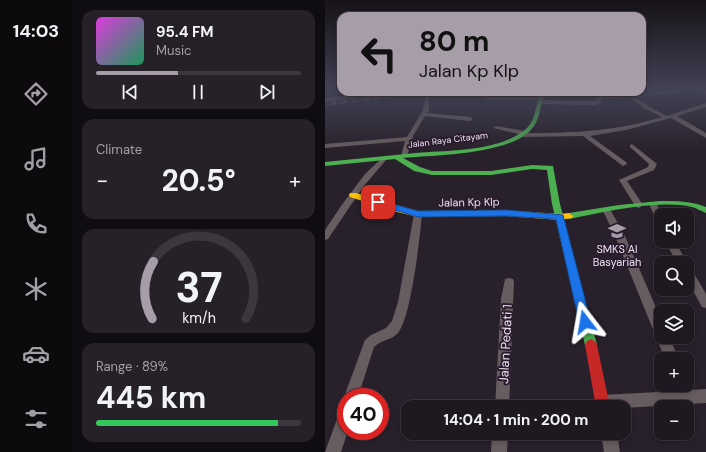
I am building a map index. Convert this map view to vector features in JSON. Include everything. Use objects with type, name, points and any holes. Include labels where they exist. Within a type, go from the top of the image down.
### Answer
[{"type":"street","points":[[425,110],[424,114],[408,139],[400,156],[417,169],[432,173],[486,173],[527,168],[550,168],[602,400]]},
{"type":"street","points":[[523,134],[532,127],[538,110]]},
{"type":"street","points":[[653,110],[706,136]]},
{"type":"street","points":[[496,128],[523,134],[584,134],[613,131],[670,117],[691,110]]},
{"type":"street","points":[[424,114],[470,119]]},
{"type":"street","name":"Jalan Raya Citayam","points":[[326,164],[488,146],[523,134]]},
{"type":"street","points":[[584,134],[623,164]]},
{"type":"street","points":[[325,146],[408,139]]},
{"type":"street","points":[[632,146],[653,164],[651,168],[623,180],[639,205]]},
{"type":"street","points":[[325,237],[353,195],[373,170],[385,158]]},
{"type":"street","name":"Jalan Kp Klp","points":[[353,195],[418,214],[506,213],[560,217],[661,202],[704,207]]},
{"type":"street","points":[[653,204],[655,208]]},
{"type":"street","points":[[607,211],[620,236],[654,316]]},
{"type":"street","points":[[354,388],[369,344],[373,338],[391,332],[396,328],[402,309],[412,258],[418,214]]},
{"type":"street","points":[[694,279],[702,288],[706,304]]},
{"type":"street","name":"Jalan Pedati 1","points":[[502,400],[509,282]]},
{"type":"street","points":[[630,400],[685,392],[706,396]]},
{"type":"street","points":[[333,452],[337,440]]},
{"type":"street","points":[[499,452],[500,440]]},
{"type":"street","points":[[610,440],[612,452]]},
{"type":"traffic: fast","points":[[325,164],[459,152],[489,147],[504,143],[528,130],[534,122],[537,110]]},
{"type":"traffic: fast","points":[[396,157],[417,169],[432,173],[491,173],[532,167],[550,168],[556,204],[591,345]]},
{"type":"traffic: fast","points":[[569,216],[619,207],[660,203],[694,205],[706,210]]},
{"type":"traffic: slow","points":[[353,195],[400,210],[418,214],[506,213],[560,217],[569,216]]},
{"type":"traffic: jam","points":[[591,345],[602,400]]},
{"type":"place","name":"SMKS Al Basyariah","points":[[617,231]]},
{"type":"route","points":[[378,202],[400,210],[418,214],[517,213],[560,217],[585,322]]}]
